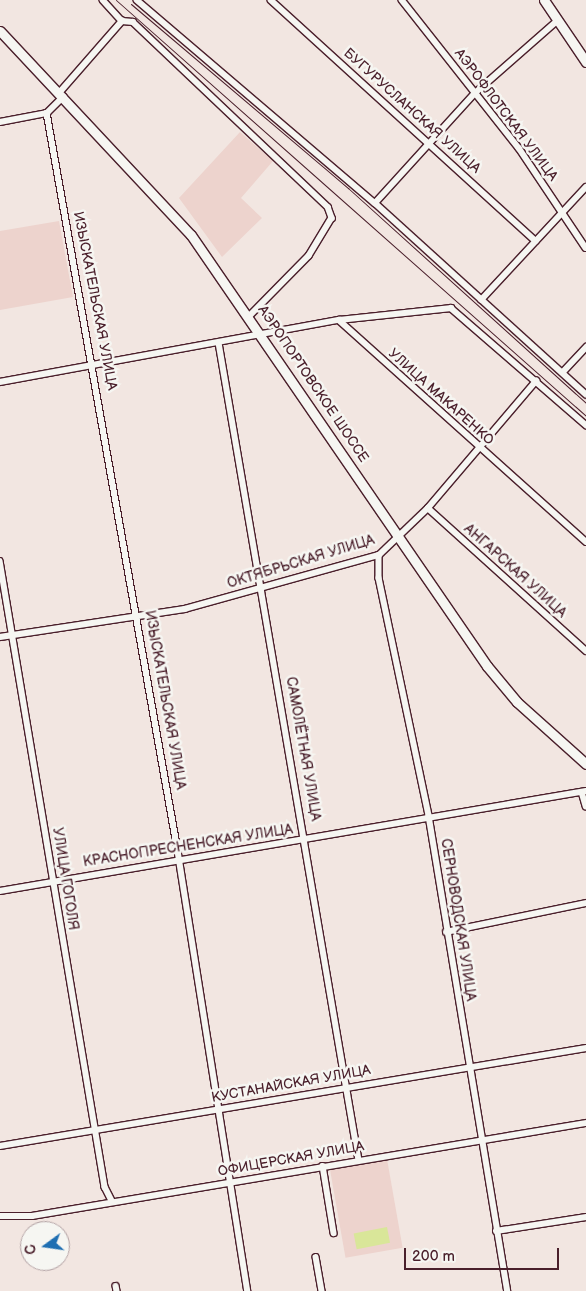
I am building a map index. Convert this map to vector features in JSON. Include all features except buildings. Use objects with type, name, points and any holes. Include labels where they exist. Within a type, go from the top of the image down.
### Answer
[{"type":"main road","points":[[544,0],[586,62]]},
{"type":"main road","name":"АЭРОПОРТОВСКОЕ ШОССЕ","points":[[0,31],[192,235],[263,334],[504,687],[586,764]]},
{"type":"street","points":[[103,0],[122,21],[133,22],[328,207],[332,218],[308,256],[250,316]]},
{"type":"street","points":[[137,0],[375,203],[564,372],[586,394]]},
{"type":"street","name":"БУГУРУСЛАНСКАЯ УЛИЦА","points":[[270,0],[432,144],[536,241]]},
{"type":"street","name":"АЭРОФЛОТСКАЯ УЛИЦА","points":[[402,0],[475,93],[586,248]]},
{"type":"street","points":[[0,122],[47,113],[122,21]]},
{"type":"street","points":[[375,203],[432,144],[475,93],[558,21]]},
{"type":"street","name":"ИЗЫСКАТЕЛЬСКАЯ УЛИЦА","points":[[47,113],[95,365],[218,1110],[234,1182],[248,1291]]},
{"type":"street","points":[[482,300],[586,188]]},
{"type":"street","points":[[0,382],[339,320],[451,308],[586,425]]},
{"type":"street","name":"УЛИЦА МАКАРЕНКО","points":[[339,320],[586,542]]},
{"type":"street","name":"САМОЛЁТНАЯ УЛИЦА","points":[[220,343],[306,840],[345,1088],[359,1160]]},
{"type":"street","points":[[564,372],[586,347]]},
{"type":"street","name":"ОКТЯБРЬСКАЯ УЛИЦА","points":[[0,637],[137,614],[185,609],[379,555],[400,537],[428,508],[478,446],[536,381]]},
{"type":"street","name":"АНГАРСКАЯ УЛИЦА","points":[[428,508],[586,651]]},
{"type":"street","name":"СЕРНОВОДСКАЯ УЛИЦА","points":[[379,555],[379,578],[429,816],[468,1066],[508,1291]]},
{"type":"street","name":"УЛИЦА ГОГОЛЯ","points":[[0,561],[105,1187],[112,1201]]},
{"type":"street","points":[[584,791],[586,806]]},
{"type":"street","name":"КРАСНОПРЕСНЕНСКАЯ УЛИЦА","points":[[0,891],[52,880],[306,840],[429,816],[584,791]]},
{"type":"street","points":[[446,932],[586,903]]},
{"type":"street","name":"КУСТАНАЙСКАЯ УЛИЦА","points":[[0,1146],[468,1066],[586,1048]]},
{"type":"street","name":"ОФИЦЕРСКАЯ УЛИЦА","points":[[0,1216],[32,1216],[112,1201],[586,1123]]},
{"type":"street","points":[[323,1166],[334,1234]]},
{"type":"street","points":[[496,1231],[586,1217]]},
{"type":"street","points":[[316,1257],[322,1291]]},
{"type":"shaded area","points":[[240,132],[273,161],[241,198],[262,218],[222,257],[179,198]]},
{"type":"shaded area","points":[[59,221],[73,297],[0,310],[0,231]]},
{"type":"shaded area","points":[[387,1159],[403,1248],[346,1258],[330,1169]]},
{"type":"green space","points":[[387,1227],[390,1243],[357,1249],[354,1233]]},
{"type":"railway","points":[[116,0],[586,416]]},
{"type":"railway","points":[[131,4],[348,188],[586,403]]}]
